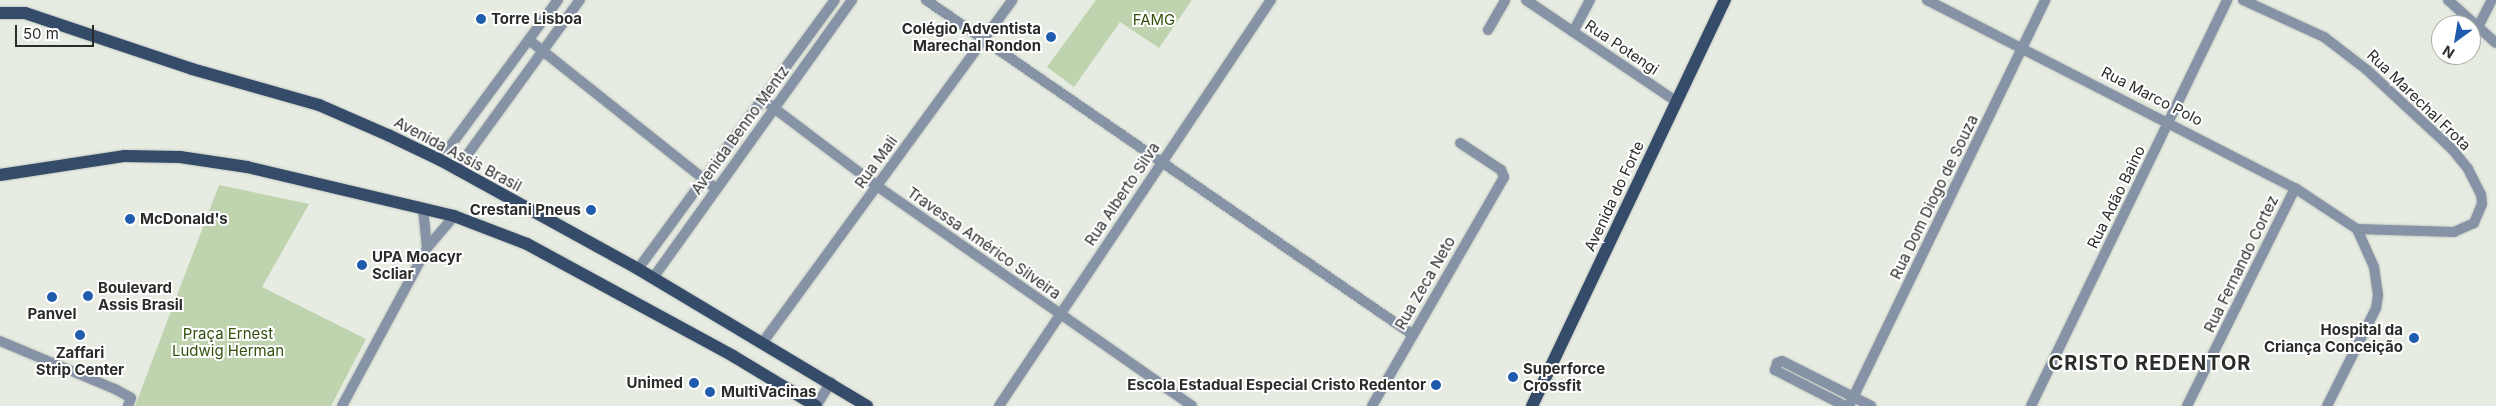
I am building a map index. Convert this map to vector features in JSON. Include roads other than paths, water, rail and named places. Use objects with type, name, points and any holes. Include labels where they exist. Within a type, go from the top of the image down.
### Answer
[{"type":"main road","points":[[10,0],[25,13]]},
{"type":"main road","name":"Avenida do Forte","points":[[1532,406],[1725,0]]},
{"type":"main road","name":"Avenida Assis Brasil","points":[[0,13],[25,13],[192,69],[319,105],[457,169],[638,269],[831,382],[867,406]]},
{"type":"main road","points":[[0,175],[124,156],[180,157],[247,167],[454,216],[527,244],[733,356],[816,406]]},
{"type":"street","points":[[440,160],[558,0]]},
{"type":"street","points":[[457,169],[498,110],[580,0]]},
{"type":"street","name":"Avenida Benno Mentz","points":[[653,278],[852,0]]},
{"type":"street","points":[[926,0],[982,41],[1412,335]]},
{"type":"street","name":"Rua Mali","points":[[763,342],[1012,0]]},
{"type":"street","name":"Rua Alberto Silva","points":[[998,406],[1058,314],[1271,0]]},
{"type":"street","points":[[1488,30],[1505,0]]},
{"type":"street","name":"Rua Potengi","points":[[1526,0],[1677,102]]},
{"type":"street","points":[[1573,32],[1590,0]]},
{"type":"street","name":"Rua Marco Polo","points":[[1927,0],[2170,122],[2295,188],[2357,229]]},
{"type":"street","name":"Rua Dom Diogo de Souza","points":[[1852,401],[2044,0]]},
{"type":"street","name":"Rua Adão Baino","points":[[2031,406],[2170,122],[2227,0]]},
{"type":"street","name":"Rua Marechal Frota","points":[[2243,0],[2324,37],[2368,70],[2452,149],[2472,176],[2481,194],[2482,204],[2474,223],[2454,232],[2357,229]]},
{"type":"street","points":[[2448,0],[2464,15]]},
{"type":"street","points":[[2481,22],[2492,0]]},
{"type":"street","points":[[832,4],[841,15]]},
{"type":"street","name":"Avenida Benno Mentz","points":[[638,269],[702,179],[832,4]]},
{"type":"street","points":[[2481,30],[2496,43]]},
{"type":"street","points":[[529,40],[716,190]]},
{"type":"street","name":"Travessa Américo Silveira","points":[[762,99],[877,186],[1192,406]]},
{"type":"street","points":[[484,100],[498,110]]},
{"type":"street","name":"Rua Zeca Neto","points":[[1372,406],[1504,174],[1460,143]]},
{"type":"street","name":"Rua Fernando Cortez","points":[[2187,406],[2295,188]]},
{"type":"street","points":[[423,208],[427,248]]},
{"type":"street","points":[[342,406],[427,248],[454,216]]},
{"type":"street","points":[[2327,406],[2377,301],[2374,267],[2357,229]]},
{"type":"street","points":[[0,341],[130,402]]},
{"type":"street","points":[[1845,406],[1775,370],[1777,363],[1782,361],[1852,401],[1871,406]]},
{"type":"street","points":[[816,406],[831,382]]},
{"type":"place","name":"Torre Lisboa","points":[[481,19]]},
{"type":"place","name":"Colégio Adventista Marechal Rondon","points":[[1051,37]]},
{"type":"place","name":"Crestani Pneus","points":[[591,210]]},
{"type":"place","name":"McDonald's","points":[[130,219]]},
{"type":"place","name":"UPA Moacyr Scliar","points":[[362,265]]},
{"type":"place","name":"Boulevard Assis Brasil","points":[[88,296]]},
{"type":"place","name":"Panvel","points":[[52,297]]},
{"type":"place","name":"Zaffari Strip Center","points":[[80,335]]},
{"type":"place","name":"Hospital da Criança Conceição","points":[[2414,338]]},
{"type":"place","name":"Superforce Crossfit","points":[[1513,377]]},
{"type":"place","name":"Unimed","points":[[694,383]]},
{"type":"place","name":"Escola Estadual Especial Cristo Redentor","points":[[1436,385]]},
{"type":"place","name":"MultiVacinas","points":[[710,392]]},
{"type":"district","name":"CRISTO REDENTOR","points":[[2150,363]]},
{"type":"park label","name":"FAMG","points":[[1154,20]]},
{"type":"park label","name":"Praça Ernest Ludwig Herman","points":[[228,342]]}]
